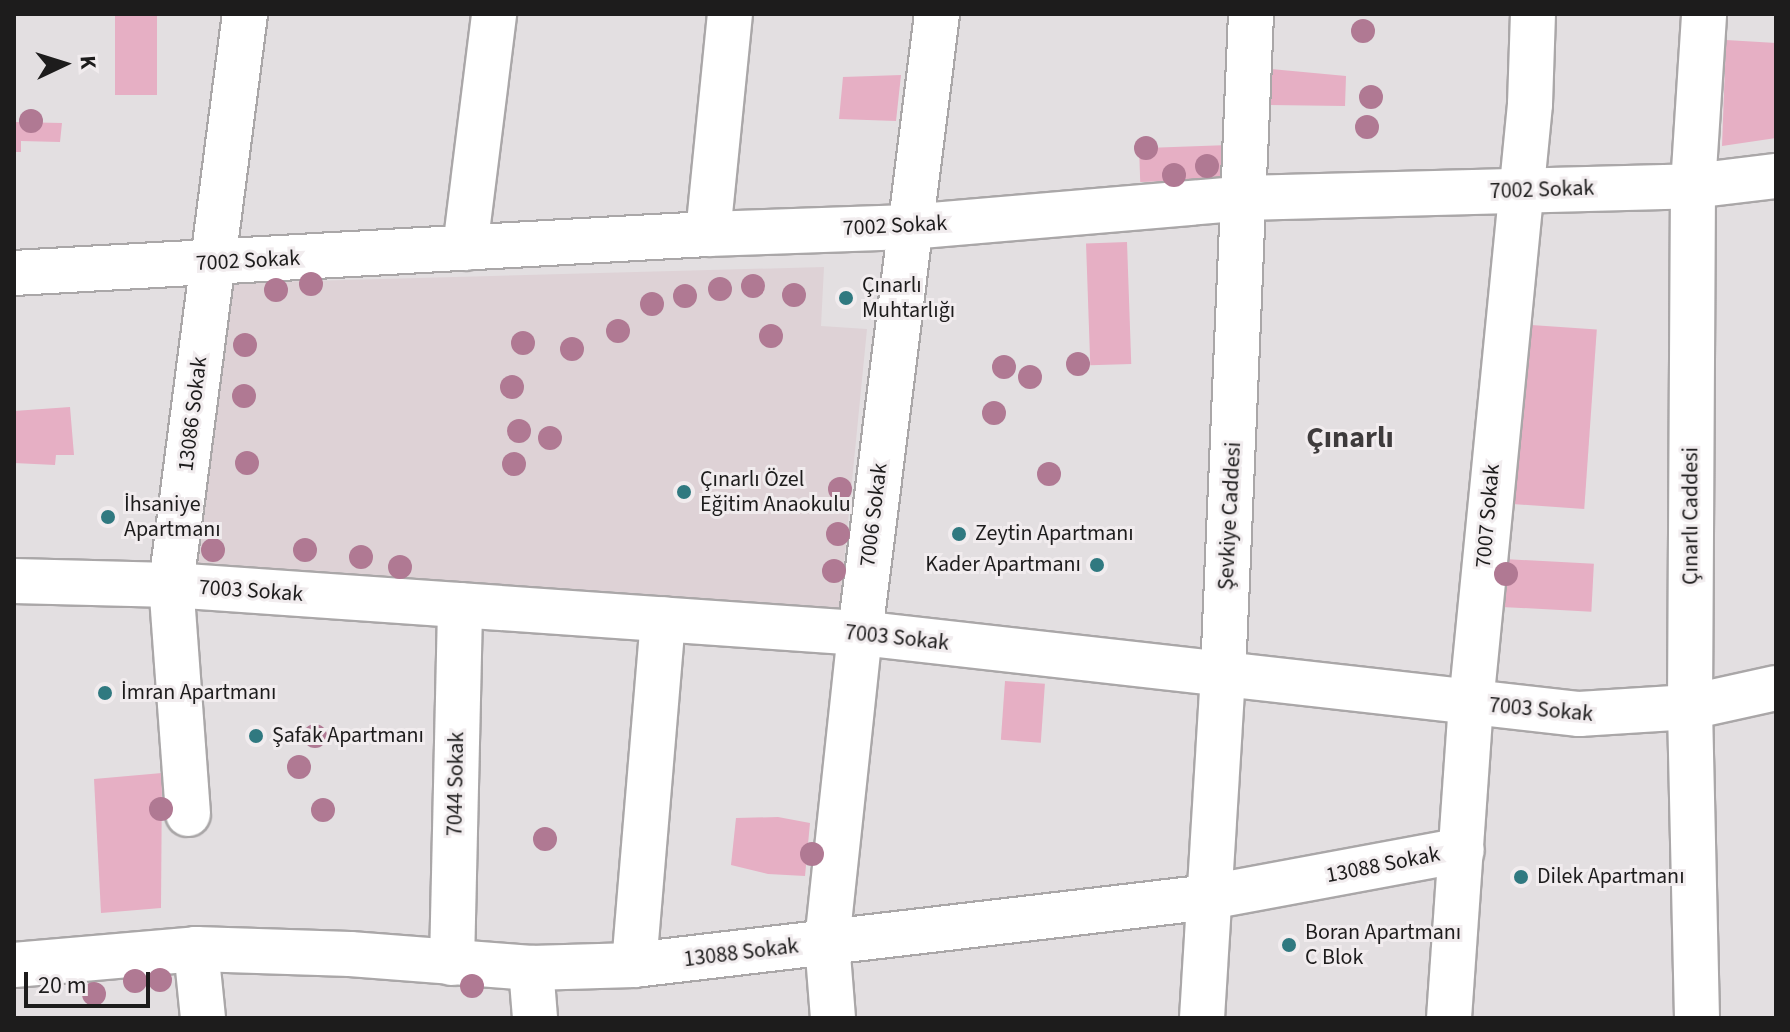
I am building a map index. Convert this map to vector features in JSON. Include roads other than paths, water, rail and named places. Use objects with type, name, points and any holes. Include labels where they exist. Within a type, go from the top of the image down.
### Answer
[{"type":"street","name":"13086 Sokak","points":[[188,814],[171,585],[245,14]]},
{"type":"street","points":[[465,248],[494,14]]},
{"type":"street","points":[[708,234],[730,14]]},
{"type":"street","name":"7006 Sokak","points":[[833,1018],[827,942],[860,633],[937,14]]},
{"type":"street","name":"Şevkiye Caddesi","points":[[1202,1018],[1223,674],[1251,14]]},
{"type":"street","name":"7007 Sokak","points":[[1449,1018],[1471,704],[1519,191],[1530,104],[1533,14]]},
{"type":"street","name":"Çınarlı Caddesi","points":[[1697,1018],[1690,707],[1693,186],[1704,14]]},
{"type":"street","name":"7002 Sokak","points":[[14,273],[708,234],[909,227],[1244,198],[1693,186],[1776,176]]},
{"type":"street","name":"7003 Sokak","points":[[14,581],[171,585],[860,633],[1471,704],[1606,715],[1690,707],[1776,688]]},
{"type":"street","name":"7044 Sokak","points":[[452,963],[460,605]]},
{"type":"street","points":[[634,965],[663,619]]},
{"type":"street","name":"13088 Sokak","points":[[14,965],[196,949],[350,954],[531,968],[634,965],[1209,897],[1462,850]]},
{"type":"street","points":[[196,949],[203,1018]]},
{"type":"street","points":[[531,968],[535,1018]]},
{"type":"place","name":"Çınarlı Muhtarlığı","points":[[846,298]]},
{"type":"place","name":"Çınarlı Özel Eğitim Anaokulu","points":[[684,492]]},
{"type":"place","name":"İhsaniye Apartmanı","points":[[108,517]]},
{"type":"place","name":"Zeytin Apartmanı","points":[[959,534]]},
{"type":"place","name":"Kader Apartmanı","points":[[1097,565]]},
{"type":"place","name":"İmran Apartmanı","points":[[105,693]]},
{"type":"place","name":"Şafak Apartmanı","points":[[256,736]]},
{"type":"place","name":"Dilek Apartmanı","points":[[1521,877]]},
{"type":"place","name":"Boran Apartmanı C Blok","points":[[1289,945]]},
{"type":"district","name":"Çınarlı","points":[[1350,438]]}]
